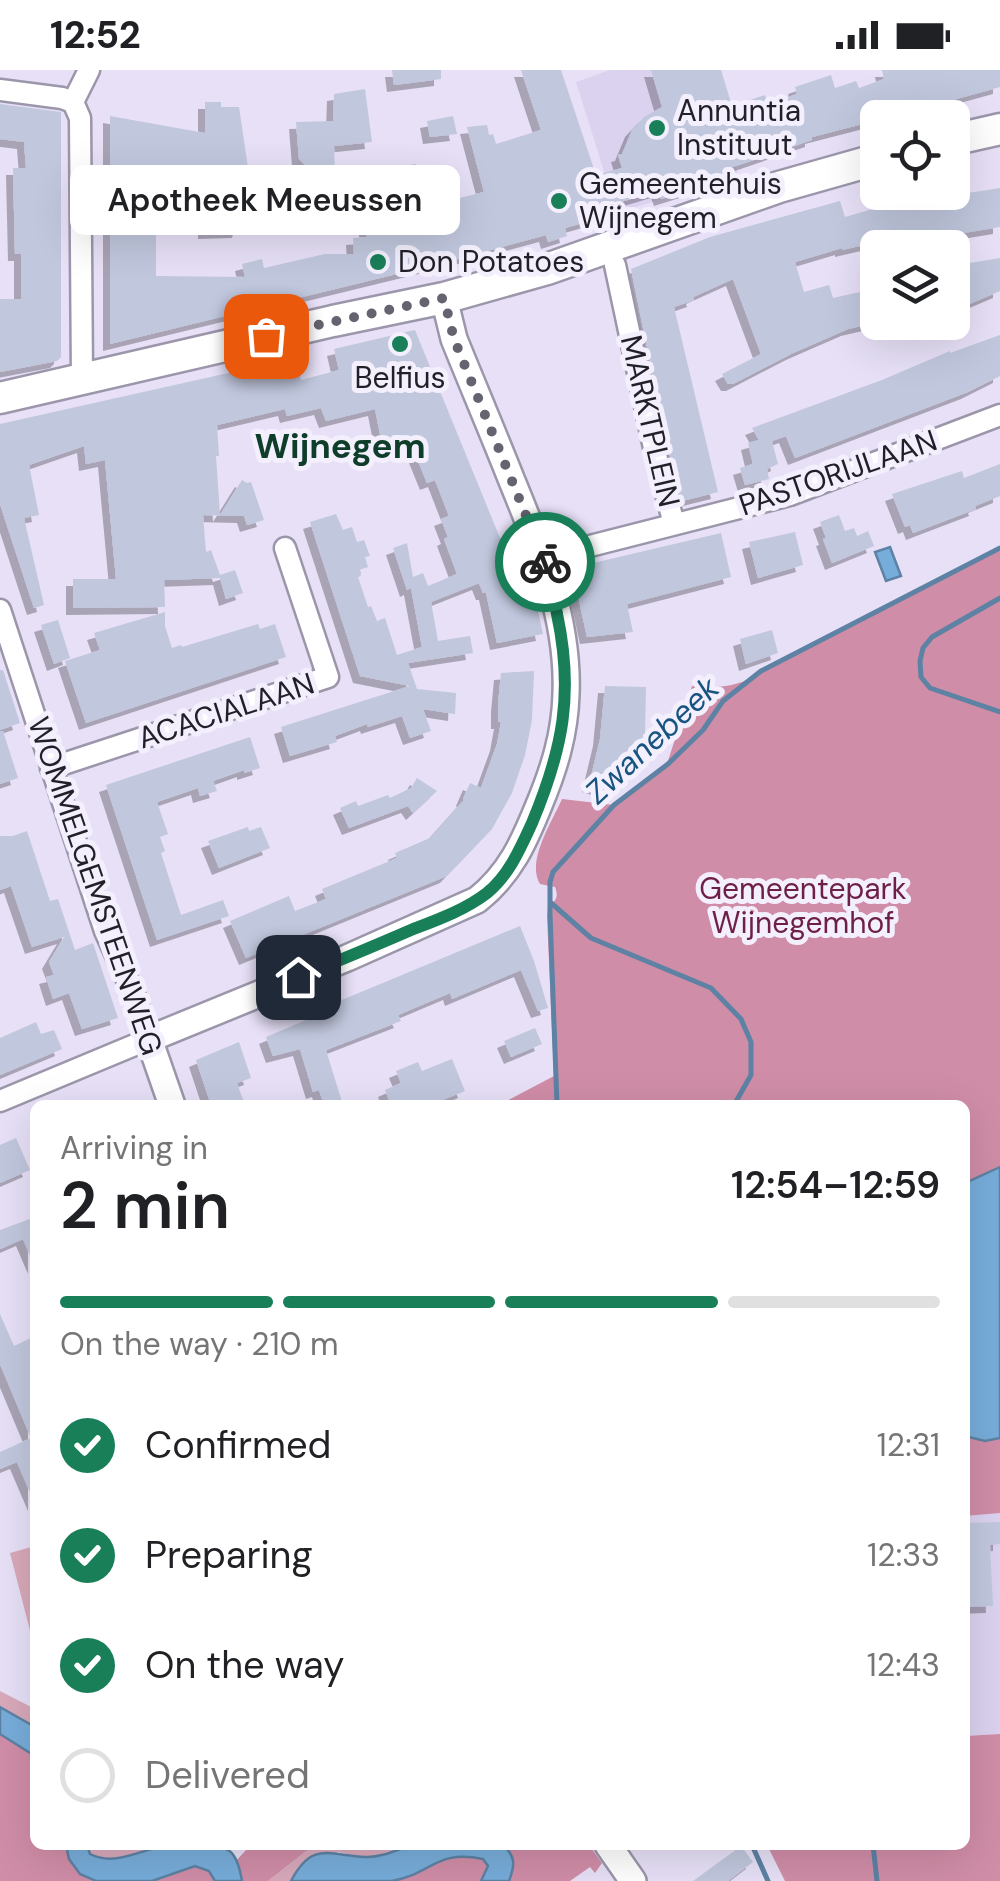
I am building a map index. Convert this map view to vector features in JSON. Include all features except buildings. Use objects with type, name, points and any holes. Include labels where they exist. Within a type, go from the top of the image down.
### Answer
[{"type":"main road","points":[[970,136],[1000,129]]},
{"type":"main road","points":[[0,398],[444,298],[580,258],[779,186],[860,164]]},
{"type":"street","points":[[73,102],[89,70]]},
{"type":"street","points":[[0,90],[62,98],[73,102],[80,118],[82,379]]},
{"type":"street","name":"MARKTPLEIN","points":[[543,558],[674,524],[615,264]]},
{"type":"street","points":[[0,1101],[452,913],[492,889],[517,855],[553,771],[562,736],[564,656],[543,558],[454,339],[444,298]]},
{"type":"street","name":"PASTORIJLAAN","points":[[674,524],[790,495],[1000,415]]},
{"type":"street","name":"ACACIALAAN","points":[[51,768],[328,677],[285,548]]},
{"type":"street","name":"WOMMELGEMSTEENWEG","points":[[3,618],[105,931],[136,997],[170,1100]]},
{"type":"street","points":[[611,1850],[633,1881]]},
{"type":"shaded area","name":"Annuntia Instituut","points":[[610,70],[707,70],[738,175],[617,213],[576,82]]},
{"type":"shaded area","points":[[1000,1513],[1000,1734],[970,1736],[970,1516]]},
{"type":"shaded area","points":[[30,1547],[30,1631],[10,1553]]},
{"type":"shaded area","points":[[0,1691],[30,1706],[30,1724],[0,1707]]},
{"type":"shaded area","points":[[89,1850],[151,1850],[109,1858],[90,1854]]},
{"type":"shaded area","points":[[394,1850],[364,1857],[338,1852],[299,1866],[291,1881],[268,1881],[305,1852]]},
{"type":"green space","name":"Gemeentepark Wijnegemhof","points":[[1000,548],[1000,1167],[970,1181],[970,1100],[508,1100],[554,1076],[547,916],[557,894],[555,887],[540,884],[536,864],[562,799],[614,805],[667,764],[692,686],[737,684]]},
{"type":"green space","points":[[970,1437],[985,1441],[1000,1438],[1000,1513],[970,1516]]},
{"type":"green space","points":[[0,1734],[30,1753],[30,1850],[68,1850],[75,1868],[96,1881],[0,1881]]},
{"type":"green space","points":[[1000,1734],[1000,1881],[785,1881],[770,1850],[970,1850],[970,1736]]},
{"type":"green space","points":[[246,1850],[309,1850],[268,1881],[238,1881],[234,1863]]},
{"type":"green space","points":[[498,1850],[593,1850],[602,1863],[595,1873],[590,1867],[570,1881],[509,1881],[511,1876]]},
{"type":"green space","points":[[452,1856],[483,1859],[488,1866],[481,1881],[392,1881],[403,1879]]},
{"type":"green space","points":[[195,1866],[209,1871],[215,1881],[152,1881]]},
{"type":"water","points":[[890,547],[901,576],[886,581],[875,552]]},
{"type":"water","points":[[1000,1167],[1000,1438],[985,1441],[970,1437],[970,1181]]},
{"type":"water","points":[[0,1707],[30,1724],[30,1753],[0,1734]]},
{"type":"water","points":[[67,1850],[89,1850],[99,1858],[109,1859],[150,1850],[228,1850],[238,1863],[242,1881],[215,1881],[209,1871],[195,1866],[152,1881],[96,1881],[80,1874]]},
{"type":"water","points":[[508,1850],[513,1861],[509,1881],[481,1881],[488,1866],[483,1859],[455,1857],[392,1881],[291,1881],[314,1855],[371,1857],[388,1853]]},
{"type":"waterway","name":"Zwanebeek","points":[[557,1100],[550,914],[553,872],[614,805],[668,764],[703,730],[723,701],[761,671],[1000,548]]},
{"type":"waterway","points":[[1000,598],[932,637],[923,648],[920,661],[921,677],[930,688],[1000,712]]},
{"type":"waterway","points":[[550,902],[591,938],[711,988],[741,1019],[751,1042],[751,1075],[737,1100]]},
{"type":"waterway","name":"Zwanebeek","points":[[754,1850],[768,1881]]},
{"type":"waterway","points":[[874,1850],[877,1881]]},
{"type":"way so far","points":[[266,336],[444,298],[454,339],[545,562]]},
{"type":"place","name":"Annuntia Instituut","points":[[657,128]]},
{"type":"place","name":"Gemeentehuis Wijnegem","points":[[559,201]]},
{"type":"place","name":"Don Potatoes","points":[[378,262]]},
{"type":"place","name":"Apotheek Meeussen","points":[[266,336]]},
{"type":"place","name":"Belfius","points":[[400,344]]},
{"type":"district","name":"Wijnegem","points":[[340,446]]},
{"type":"route","points":[[298,977],[478,900],[492,889],[517,855],[553,771],[562,736],[564,656],[545,562]]}]
